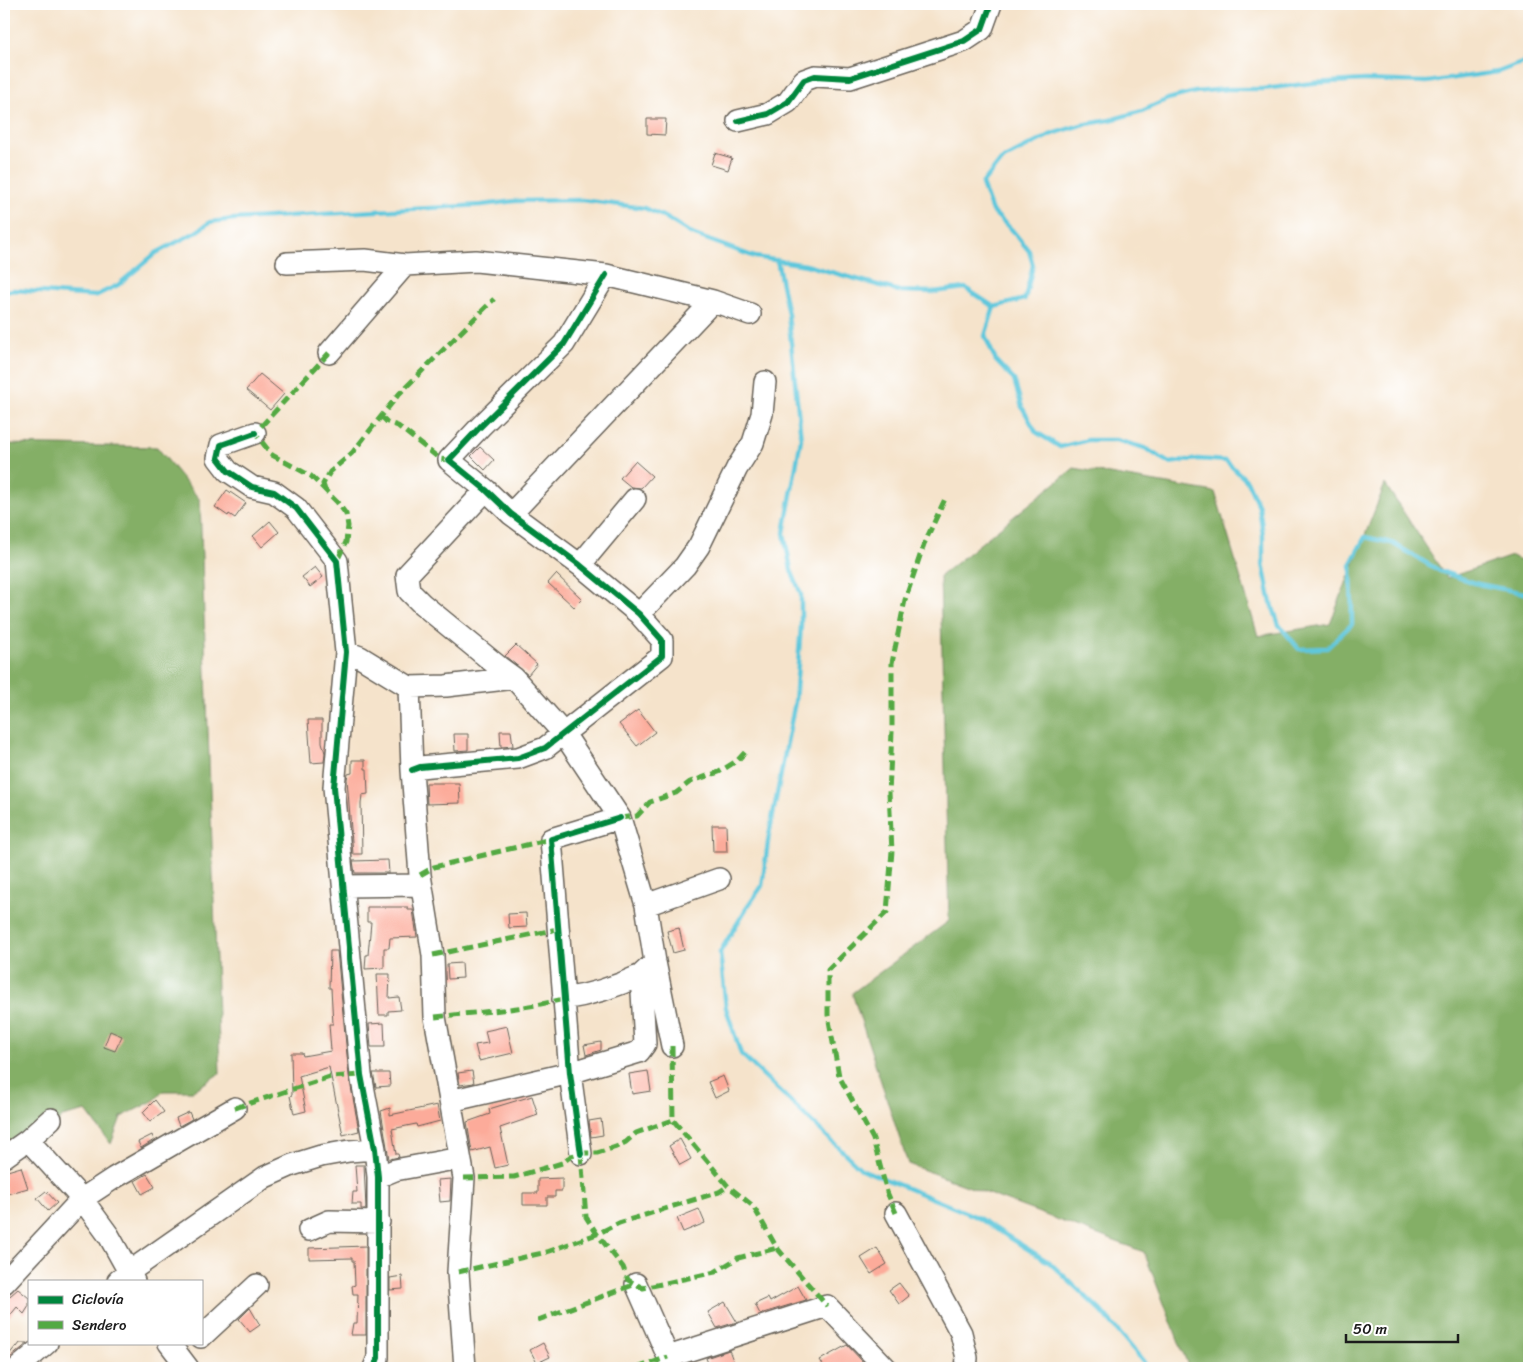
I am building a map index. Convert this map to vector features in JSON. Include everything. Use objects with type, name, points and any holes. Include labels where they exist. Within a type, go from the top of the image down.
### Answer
[{"type":"street","points":[[738,121],[768,114],[788,102],[804,80],[815,76],[850,78],[964,41],[982,29],[991,4]]},
{"type":"street","points":[[287,263],[364,260],[406,265],[476,261],[606,275],[713,301],[750,314]]},
{"type":"street","points":[[329,353],[406,265]]},
{"type":"street","points":[[412,770],[420,767],[518,758],[545,748],[662,656],[662,640],[639,614],[580,565],[511,514],[486,490],[449,460],[564,344],[606,275]]},
{"type":"street","points":[[511,514],[713,301]]},
{"type":"street","points":[[639,614],[685,566],[699,546],[737,468],[753,443],[762,414],[765,382]]},
{"type":"street","points":[[255,433],[221,445],[218,458],[228,471],[252,487],[274,492],[296,508],[337,561],[346,652],[334,786],[361,1075],[375,1149],[378,1178],[378,1358],[374,1368]]},
{"type":"street","points":[[450,1101],[570,1073],[639,1052],[645,1044],[648,969],[646,905],[620,818],[564,734],[514,678],[422,604],[410,591],[408,575],[486,490]]},
{"type":"street","points":[[580,565],[635,499]]},
{"type":"street","points":[[346,652],[360,657],[410,688],[514,678]]},
{"type":"street","points":[[410,688],[412,770],[421,885],[432,955],[435,1017],[464,1178],[458,1272],[465,1368]]},
{"type":"street","points":[[581,1154],[570,1073],[551,839],[620,818]]},
{"type":"street","points":[[646,905],[719,879]]},
{"type":"street","points":[[344,886],[421,885]]},
{"type":"street","points":[[563,999],[614,987],[648,969]]},
{"type":"street","points":[[648,969],[672,1046]]},
{"type":"street","points":[[4,1283],[82,1199],[114,1178],[235,1108]]},
{"type":"street","points":[[4,1157],[28,1140],[50,1119]]},
{"type":"street","points":[[28,1140],[82,1199],[109,1236],[127,1278],[266,1177],[292,1165],[321,1156],[375,1149]]},
{"type":"street","points":[[378,1178],[395,1170],[460,1158]]},
{"type":"street","points":[[896,1213],[961,1333],[968,1358],[966,1368]]},
{"type":"street","points":[[309,1230],[328,1221],[379,1222]]},
{"type":"street","points":[[636,1284],[671,1363],[827,1306],[881,1367]]},
{"type":"street","points":[[202,1336],[257,1285]]},
{"type":"street","points":[[18,1368],[46,1344]]},
{"type":"green space","points":[[4,444],[157,447],[200,500],[220,1073],[193,1091],[163,1091],[155,1100],[121,1117],[111,1144],[86,1111],[62,1117],[42,1140],[4,1149]]},
{"type":"green space","points":[[1074,468],[1215,492],[1258,636],[1330,624],[1385,484],[1447,578],[1512,556],[1529,564],[1529,1368],[1189,1368],[1144,1252],[908,1164],[852,993],[949,921],[940,576]]},
{"type":"building","points":[[647,119],[666,119],[665,135],[647,134]]},
{"type":"building","points":[[715,153],[732,158],[728,170],[711,165]]},
{"type":"building","points":[[260,374],[284,394],[270,410],[246,390]]},
{"type":"building","points":[[480,447],[494,460],[485,470],[471,456]]},
{"type":"building","points":[[635,461],[652,476],[641,488],[631,487],[620,478]]},
{"type":"building","points":[[227,490],[246,503],[235,518],[229,514],[228,516],[215,507]]},
{"type":"building","points":[[270,521],[279,532],[262,547],[253,536]]},
{"type":"building","points":[[315,567],[323,577],[310,587],[302,577]]},
{"type":"building","points":[[556,574],[582,599],[574,607],[548,583]]},
{"type":"building","points":[[516,645],[537,664],[528,675],[505,656]]},
{"type":"building","points":[[638,710],[655,732],[637,746],[619,724]]},
{"type":"building","points":[[308,720],[322,720],[324,762],[311,763]]},
{"type":"building","points":[[500,731],[511,731],[513,746],[501,747]]},
{"type":"building","points":[[454,734],[468,734],[468,750],[455,751]]},
{"type":"building","points":[[352,760],[365,760],[365,769],[367,769],[368,794],[362,795],[361,803],[362,854],[353,854],[347,779],[348,774],[352,773]]},
{"type":"building","points":[[426,783],[459,783],[460,803],[427,804]]},
{"type":"building","points":[[712,825],[726,825],[727,852],[713,852]]},
{"type":"building","points":[[388,860],[389,873],[355,873],[353,861]]},
{"type":"building","points":[[367,907],[408,907],[408,910],[413,910],[417,937],[390,938],[389,948],[384,948],[384,968],[365,969],[371,922],[367,922]]},
{"type":"building","points":[[526,913],[527,927],[509,928],[508,914]]},
{"type":"building","points":[[679,928],[684,950],[673,953],[667,931]]},
{"type":"building","points":[[330,951],[337,951],[349,1076],[359,1131],[343,1135],[329,1067],[299,1076],[306,1111],[294,1114],[290,1096],[292,1095],[291,1053],[302,1053],[303,1056],[331,1051],[329,1024],[333,1024],[331,988],[329,988]]},
{"type":"building","points":[[462,963],[463,978],[448,979],[447,964]]},
{"type":"building","points":[[377,974],[390,974],[389,998],[399,997],[401,1010],[388,1011],[388,1015],[379,1015]]},
{"type":"building","points":[[384,1023],[385,1047],[371,1047],[369,1024]]},
{"type":"building","points":[[507,1026],[513,1053],[479,1061],[475,1045],[488,1043],[485,1031]]},
{"type":"building","points":[[110,1031],[122,1036],[115,1051],[104,1047]]},
{"type":"building","points":[[601,1042],[601,1050],[586,1055],[584,1045]]},
{"type":"building","points":[[472,1071],[474,1083],[460,1085],[458,1073]]},
{"type":"building","points":[[648,1071],[651,1091],[632,1094],[629,1074]]},
{"type":"building","points":[[373,1073],[389,1073],[390,1086],[376,1087]]},
{"type":"building","points":[[723,1076],[729,1091],[715,1098],[708,1082]]},
{"type":"building","points":[[532,1096],[538,1115],[500,1128],[508,1165],[495,1168],[490,1147],[472,1152],[467,1122],[490,1114],[489,1109]]},
{"type":"building","points":[[155,1100],[164,1112],[150,1122],[143,1112]]},
{"type":"building","points":[[437,1105],[440,1121],[417,1127],[416,1124],[392,1129],[396,1154],[399,1157],[389,1159],[381,1111],[390,1108],[390,1115]]},
{"type":"building","points":[[189,1112],[192,1119],[179,1126],[176,1118]]},
{"type":"building","points":[[601,1119],[603,1135],[591,1137],[589,1121]]},
{"type":"building","points":[[152,1135],[154,1140],[141,1148],[138,1142]]},
{"type":"building","points":[[680,1139],[691,1159],[680,1165],[669,1146]]},
{"type":"building","points":[[355,1165],[364,1165],[366,1209],[361,1209],[361,1204],[352,1204],[353,1192],[357,1192]]},
{"type":"building","points":[[21,1167],[28,1188],[7,1194],[4,1184],[4,1172]]},
{"type":"building","points":[[147,1174],[155,1187],[142,1194],[135,1181]]},
{"type":"building","points":[[562,1178],[562,1191],[555,1191],[555,1197],[547,1197],[547,1205],[523,1205],[523,1193],[538,1193],[538,1179]]},
{"type":"building","points":[[451,1179],[450,1201],[440,1202],[438,1180]]},
{"type":"building","points":[[46,1191],[57,1203],[48,1211],[37,1198]]},
{"type":"building","points":[[699,1209],[705,1223],[683,1232],[677,1218]]},
{"type":"building","points":[[366,1246],[366,1335],[351,1335],[353,1323],[357,1323],[358,1294],[353,1294],[352,1286],[355,1285],[354,1261],[352,1261],[352,1258],[309,1259],[309,1248]]},
{"type":"building","points":[[877,1248],[887,1264],[871,1274],[861,1258]]},
{"type":"building","points":[[402,1276],[403,1289],[390,1290],[390,1278]]},
{"type":"building","points":[[899,1283],[909,1296],[899,1304],[889,1290]]},
{"type":"building","points":[[798,1286],[806,1300],[760,1314],[755,1304],[768,1298],[770,1302]]},
{"type":"building","points":[[18,1289],[28,1297],[28,1308],[24,1314],[17,1307],[4,1323],[4,1301]]},
{"type":"building","points":[[725,1302],[737,1322],[717,1328],[708,1312]]},
{"type":"building","points":[[250,1308],[260,1325],[250,1332],[239,1319]]},
{"type":"building","points":[[20,1343],[28,1343],[10,1358],[8,1356]]},
{"type":"building","points":[[543,1343],[550,1357],[537,1363],[530,1350]]},
{"type":"building","points":[[847,1345],[864,1363],[857,1368],[825,1368],[820,1360]]},
{"type":"building","points":[[729,1350],[736,1368],[710,1368],[706,1358]]},
{"type":"waterway","points":[[4,292],[14,290],[95,296],[118,285],[156,253],[196,232],[210,222],[482,205],[515,201],[582,200],[644,208],[665,217],[692,234],[755,257],[806,265],[899,291],[933,292],[965,288],[994,307],[1025,299],[1033,265],[1029,251],[1012,230],[992,211],[982,184],[1001,160],[1052,134],[1081,125],[1110,120],[1142,111],[1168,99],[1195,92],[1227,89],[1263,89],[1313,83],[1365,80],[1427,82],[1498,72],[1524,62],[1529,42]]},
{"type":"waterway","points":[[777,260],[788,314],[801,439],[784,533],[791,570],[801,594],[801,626],[795,702],[769,835],[762,886],[720,952],[726,1008],[741,1054],[861,1169],[977,1217],[1050,1263],[1101,1311],[1149,1368]]},
{"type":"waterway","points":[[994,307],[985,336],[996,361],[1014,380],[1022,407],[1036,432],[1060,447],[1088,440],[1116,440],[1145,448],[1169,463],[1198,459],[1226,461],[1247,481],[1259,507],[1263,535],[1263,564],[1270,599],[1279,625],[1299,649],[1327,648],[1352,624],[1351,563],[1365,537],[1392,543],[1440,571],[1478,584],[1529,594]]},
{"type":"marked path","points":[[325,490],[323,484],[330,472],[352,453],[399,394],[494,299]]},
{"type":"marked path","points":[[329,353],[255,433],[272,455],[311,476],[337,502],[346,514],[348,526],[346,542],[337,561]]},
{"type":"marked path","points":[[381,416],[387,422],[398,426],[440,459],[449,460]]},
{"type":"marked path","points":[[896,1213],[887,1192],[873,1139],[839,1076],[828,1015],[828,970],[887,912],[892,851],[889,793],[892,732],[892,663],[905,600],[924,544],[945,499]]},
{"type":"marked path","points":[[620,818],[637,816],[650,802],[676,793],[690,782],[719,772],[738,760],[746,751]]},
{"type":"marked path","points":[[420,875],[434,867],[551,839]]},
{"type":"marked path","points":[[433,955],[558,929]]},
{"type":"marked path","points":[[435,1017],[515,1008],[563,999]]},
{"type":"marked path","points":[[672,1046],[673,1120],[728,1186],[753,1206],[777,1248],[827,1306]]},
{"type":"marked path","points":[[235,1108],[330,1077],[361,1075]]},
{"type":"marked path","points":[[464,1178],[514,1177],[562,1163],[571,1156],[597,1153],[616,1147],[626,1142],[636,1133],[673,1120]]},
{"type":"marked path","points":[[581,1154],[586,1217],[623,1267],[628,1280],[643,1288],[715,1272],[738,1258],[777,1248]]},
{"type":"marked path","points":[[458,1272],[547,1252],[597,1234],[619,1223],[719,1192],[728,1186]]},
{"type":"marked path","points":[[538,1320],[636,1284]]},
{"type":"marked path","points":[[637,1368],[668,1357]]},
{"type":"cycle path","points":[[738,121],[768,114],[788,102],[804,80],[815,76],[850,78],[964,41],[982,29],[991,4]]},
{"type":"cycle path","points":[[412,770],[420,767],[518,758],[545,748],[662,656],[662,640],[639,614],[580,565],[511,514],[486,490],[449,460],[564,344],[606,275]]},
{"type":"cycle path","points":[[255,433],[221,445],[218,458],[228,471],[252,487],[274,492],[296,508],[337,561],[346,652],[334,787],[361,1075],[375,1149],[378,1177],[378,1358],[374,1368]]},
{"type":"cycle path","points":[[581,1154],[570,1073],[551,839],[620,818]]}]
